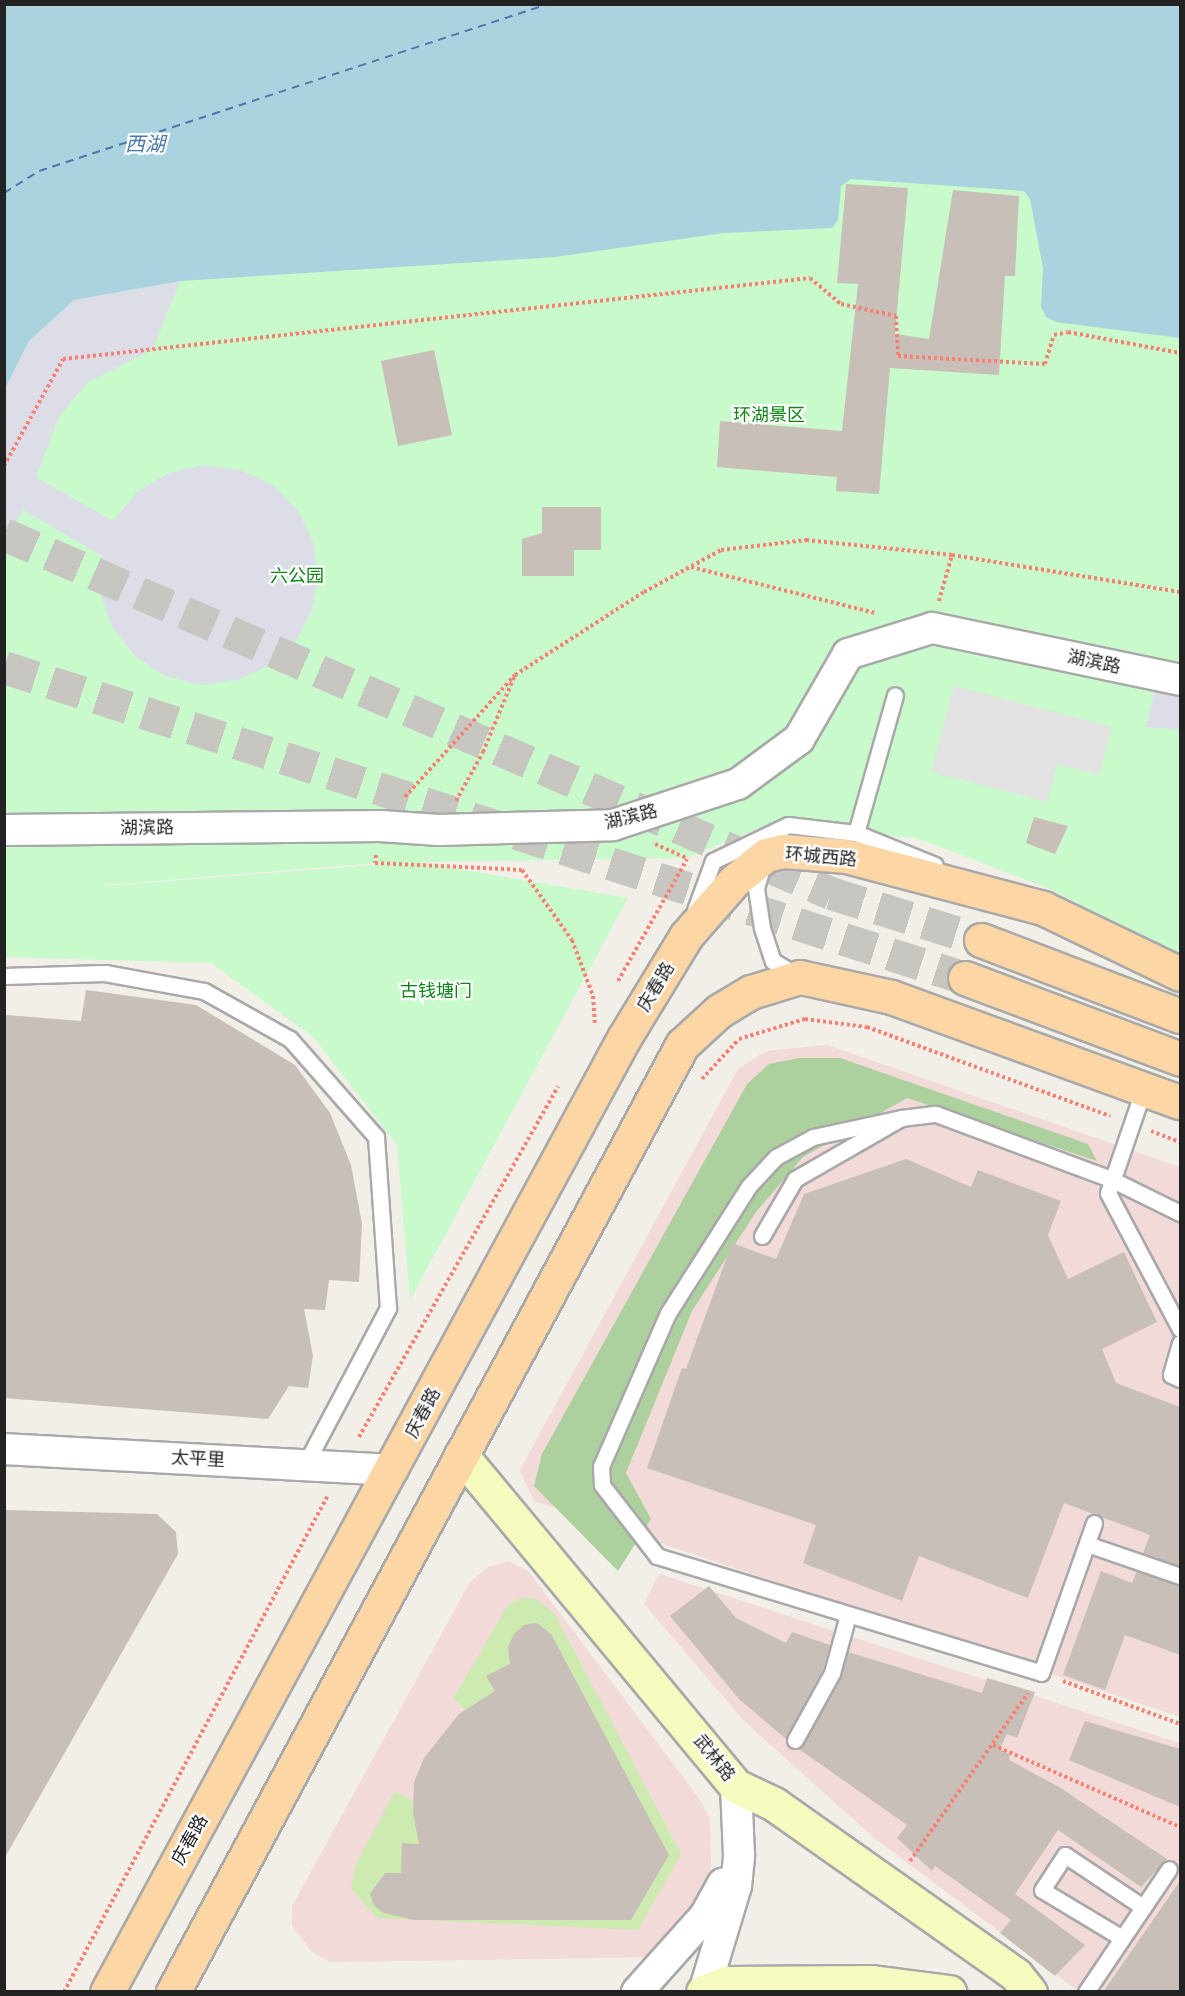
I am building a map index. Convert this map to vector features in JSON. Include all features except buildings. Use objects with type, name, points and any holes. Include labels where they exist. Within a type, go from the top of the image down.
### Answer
[{"type":"main road","name":"环城西路","points":[[766,855],[784,851],[846,856],[1043,908],[1180,974]]},
{"type":"main road","name":"庆春路","points":[[107,1992],[392,1470],[624,1038],[686,936],[734,881],[766,855]]},
{"type":"main road","points":[[981,940],[1180,1016]]},
{"type":"main road","name":"环城西路","points":[[800,977],[891,997],[1180,1102]]},
{"type":"main road","points":[[173,1992],[682,1045],[720,1011],[751,993],[800,977]]},
{"type":"main road","points":[[965,978],[1180,1059]]},
{"type":"street","name":"湖滨路","points":[[4,830],[380,826],[440,830],[613,825],[738,784],[799,739],[848,654],[932,628],[1180,680]]},
{"type":"street","name":"太平里","points":[[4,1449],[392,1470]]},
{"type":"street","name":"武林路","points":[[461,1455],[736,1786],[774,1804],[1016,1975],[1030,1992]]},
{"type":"street","points":[[704,1992],[736,1886],[739,1855],[736,1786]]},
{"type":"street","points":[[637,1992],[705,1916],[739,1855]]},
{"type":"street","points":[[704,1992],[727,1983],[872,1982],[949,1992]]},
{"type":"lane","points":[[856,833],[896,695]]},
{"type":"lane","points":[[686,936],[713,861],[788,825],[856,833],[1043,908]]},
{"type":"lane","name":"环城西路","points":[[766,855],[756,888],[762,928],[773,961],[800,977]]},
{"type":"lane","points":[[4,976],[105,973],[204,991],[290,1039],[376,1137],[388,1308],[305,1465]]},
{"type":"lane","points":[[1144,1088],[1108,1193],[1180,1329]]},
{"type":"lane","points":[[1094,1523],[1041,1673],[657,1556],[602,1485],[601,1466],[668,1313],[749,1186],[776,1157],[813,1137],[900,1118],[936,1114],[1113,1180],[1180,1213]]},
{"type":"lane","points":[[762,1236],[795,1179],[900,1118]]},
{"type":"lane","points":[[1180,1343],[1171,1375],[1180,1378]]},
{"type":"lane","points":[[1087,1544],[1180,1576]]},
{"type":"lane","points":[[795,1740],[832,1673],[848,1615]]},
{"type":"lane","points":[[1122,1938],[1042,1890],[1065,1856],[1143,1907]]},
{"type":"lane","points":[[1086,1992],[1169,1869]]},
{"type":"path","points":[[4,466],[63,359],[810,278],[842,304],[896,316],[898,356],[1045,364],[1053,335],[1068,332],[1180,353]]},
{"type":"path","points":[[595,1023],[593,996],[573,940],[522,870],[375,863],[380,826],[515,675],[721,550],[806,540],[952,555],[1180,592]]},
{"type":"path","points":[[932,628],[952,555]]},
{"type":"path","points":[[690,567],[886,616]]},
{"type":"path","points":[[440,830],[483,752],[515,675]]},
{"type":"path","points":[[891,1887],[993,1745],[1041,1673],[1180,1724]]},
{"type":"path","points":[[993,1745],[1180,1827]]},
{"type":"shaded area","points":[[180,281],[153,349],[87,383],[59,417],[36,477],[113,521],[137,492],[169,473],[204,465],[241,470],[274,486],[298,511],[313,541],[318,576],[312,610],[296,641],[271,665],[238,680],[201,685],[165,676],[135,656],[112,627],[100,592],[101,555],[23,510],[5,543],[5,389],[29,341],[74,300]]},
{"type":"shaded area","points":[[1162,661],[1180,665],[1180,730],[1146,727]]},
{"type":"shaded area","points":[[954,686],[1112,727],[1099,775],[1057,764],[1047,802],[931,772]]},
{"type":"shaded area","points":[[827,1045],[1180,1167],[1180,1717],[534,1501],[520,1470],[738,1069],[766,1051]]},
{"type":"shaded area","points":[[510,1561],[529,1572],[698,1797],[710,1818],[711,1866],[675,1957],[330,1962],[311,1951],[292,1926],[292,1906],[470,1582],[488,1567]]},
{"type":"shaded area","points":[[659,1574],[1180,1743],[1180,1991],[1078,1991],[873,1837],[744,1721],[644,1604]]},
{"type":"green space","name":"环湖景区","points":[[5,5],[1180,5],[1180,956],[1050,889],[917,838],[764,826],[687,858],[418,862],[628,898],[410,1300],[397,1145],[313,1037],[211,963],[5,957]],"holes":[[[375,863],[398,863],[106,886]]]},
{"type":"green space","points":[[799,1058],[840,1058],[1088,1144],[1097,1161],[907,1098],[803,1157],[756,1212],[692,1311],[626,1473],[651,1519],[618,1571],[534,1486],[542,1454],[747,1084],[769,1064]]},
{"type":"green space","points":[[520,1598],[536,1599],[555,1614],[681,1854],[638,1930],[377,1918],[351,1888],[355,1867],[395,1791],[429,1810],[478,1721],[453,1699],[508,1605]]},
{"type":"water","name":"西湖","points":[[5,4],[1180,5],[1180,338],[1056,322],[1046,317],[1041,307],[1043,268],[1030,199],[1024,191],[851,179],[841,186],[838,220],[832,228],[724,233],[555,257],[180,281],[74,300],[29,341],[5,389]]},
{"type":"ferry route","points":[[4,193],[39,171],[548,4]]},
{"type":"tunnel","points":[[4,534],[831,893],[981,940]]},
{"type":"tunnel","points":[[4,667],[965,978]]},
{"type":"park label","name":"六公园","points":[[297,576]]},
{"type":"park label","name":"古钱塘门","points":[[436,991]]}]
